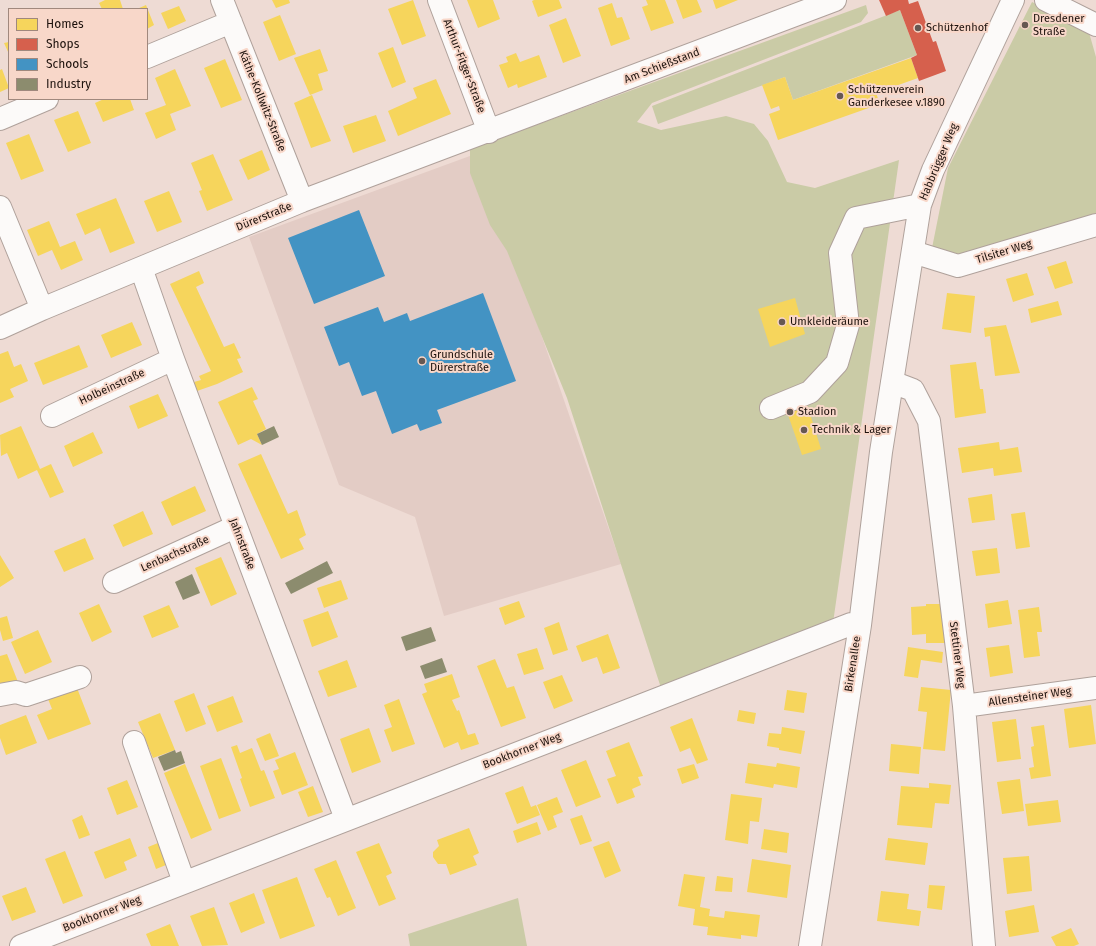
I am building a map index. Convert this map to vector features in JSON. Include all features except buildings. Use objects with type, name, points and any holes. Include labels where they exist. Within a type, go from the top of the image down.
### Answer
[{"type":"street","name":"Käthe-Kollwitz-Straße","points":[[222,0],[302,201]]},
{"type":"street","name":"Arthur-Fitger-Straße","points":[[439,0],[489,132]]},
{"type":"street","name":"Am Schießstand","points":[[489,132],[809,4],[835,0]]},
{"type":"street","name":"Habbrügger Weg","points":[[892,382],[920,204],[933,170],[1013,0]]},
{"type":"street","points":[[1046,0],[1096,25]]},
{"type":"street","points":[[148,57],[231,22]]},
{"type":"street","points":[[0,119],[45,100]]},
{"type":"street","name":"Dürerstraße","points":[[0,328],[42,309],[302,201],[489,132]]},
{"type":"street","points":[[771,408],[810,392],[837,363],[848,325],[840,253],[856,218],[920,204]]},
{"type":"street","points":[[0,207],[42,309]]},
{"type":"street","name":"Tilsiter Weg","points":[[913,252],[958,266],[1096,225]]},
{"type":"street","name":"Jahnstraße","points":[[141,268],[172,359],[346,819]]},
{"type":"street","name":"Holbeinstraße","points":[[52,416],[172,359]]},
{"type":"street","name":"Birkenallee","points":[[810,946],[860,625],[881,452],[892,382]]},
{"type":"street","name":"Stettiner Weg","points":[[892,382],[913,390],[929,421],[964,706],[984,946]]},
{"type":"street","name":"Lenbachstraße","points":[[114,582],[236,527]]},
{"type":"street","name":"Bookhorner Weg","points":[[21,946],[851,624],[860,625]]},
{"type":"street","points":[[0,695],[16,692],[26,696],[80,676]]},
{"type":"street","name":"Allensteiner Weg","points":[[964,706],[1096,688]]},
{"type":"street","points":[[134,742],[184,882]]},
{"type":"shaded area","name":"Grundschule Dürerstraße","points":[[478,153],[621,564],[444,616],[415,517],[339,485],[249,237]]},
{"type":"green space","points":[[1032,2],[1088,29],[1096,57],[1096,217],[959,262],[931,253],[948,168]]},
{"type":"green space","points":[[866,5],[868,13],[861,22],[652,103],[637,122],[661,130],[726,116],[754,124],[768,141],[787,182],[815,188],[899,160],[833,623],[662,691],[567,398],[507,251],[490,225],[470,173],[470,149]]},
{"type":"green space","points":[[900,10],[917,55],[793,100],[785,77],[658,124],[652,106]]},
{"type":"green space","points":[[518,898],[527,946],[410,946],[408,934]]},
{"type":"place","name":"Dresdener Straße","points":[[1025,25]]},
{"type":"place","name":"Schützenhof","points":[[918,28]]},
{"type":"place","name":"Schützenverein Ganderkesee v.1890","points":[[840,96]]},
{"type":"place","name":"Umkleideräume","points":[[782,322]]},
{"type":"place","name":"Grundschule Dürerstraße","points":[[422,361]]},
{"type":"place","name":"Stadion","points":[[790,412]]},
{"type":"place","name":"Technik & Lager","points":[[804,430]]}]
